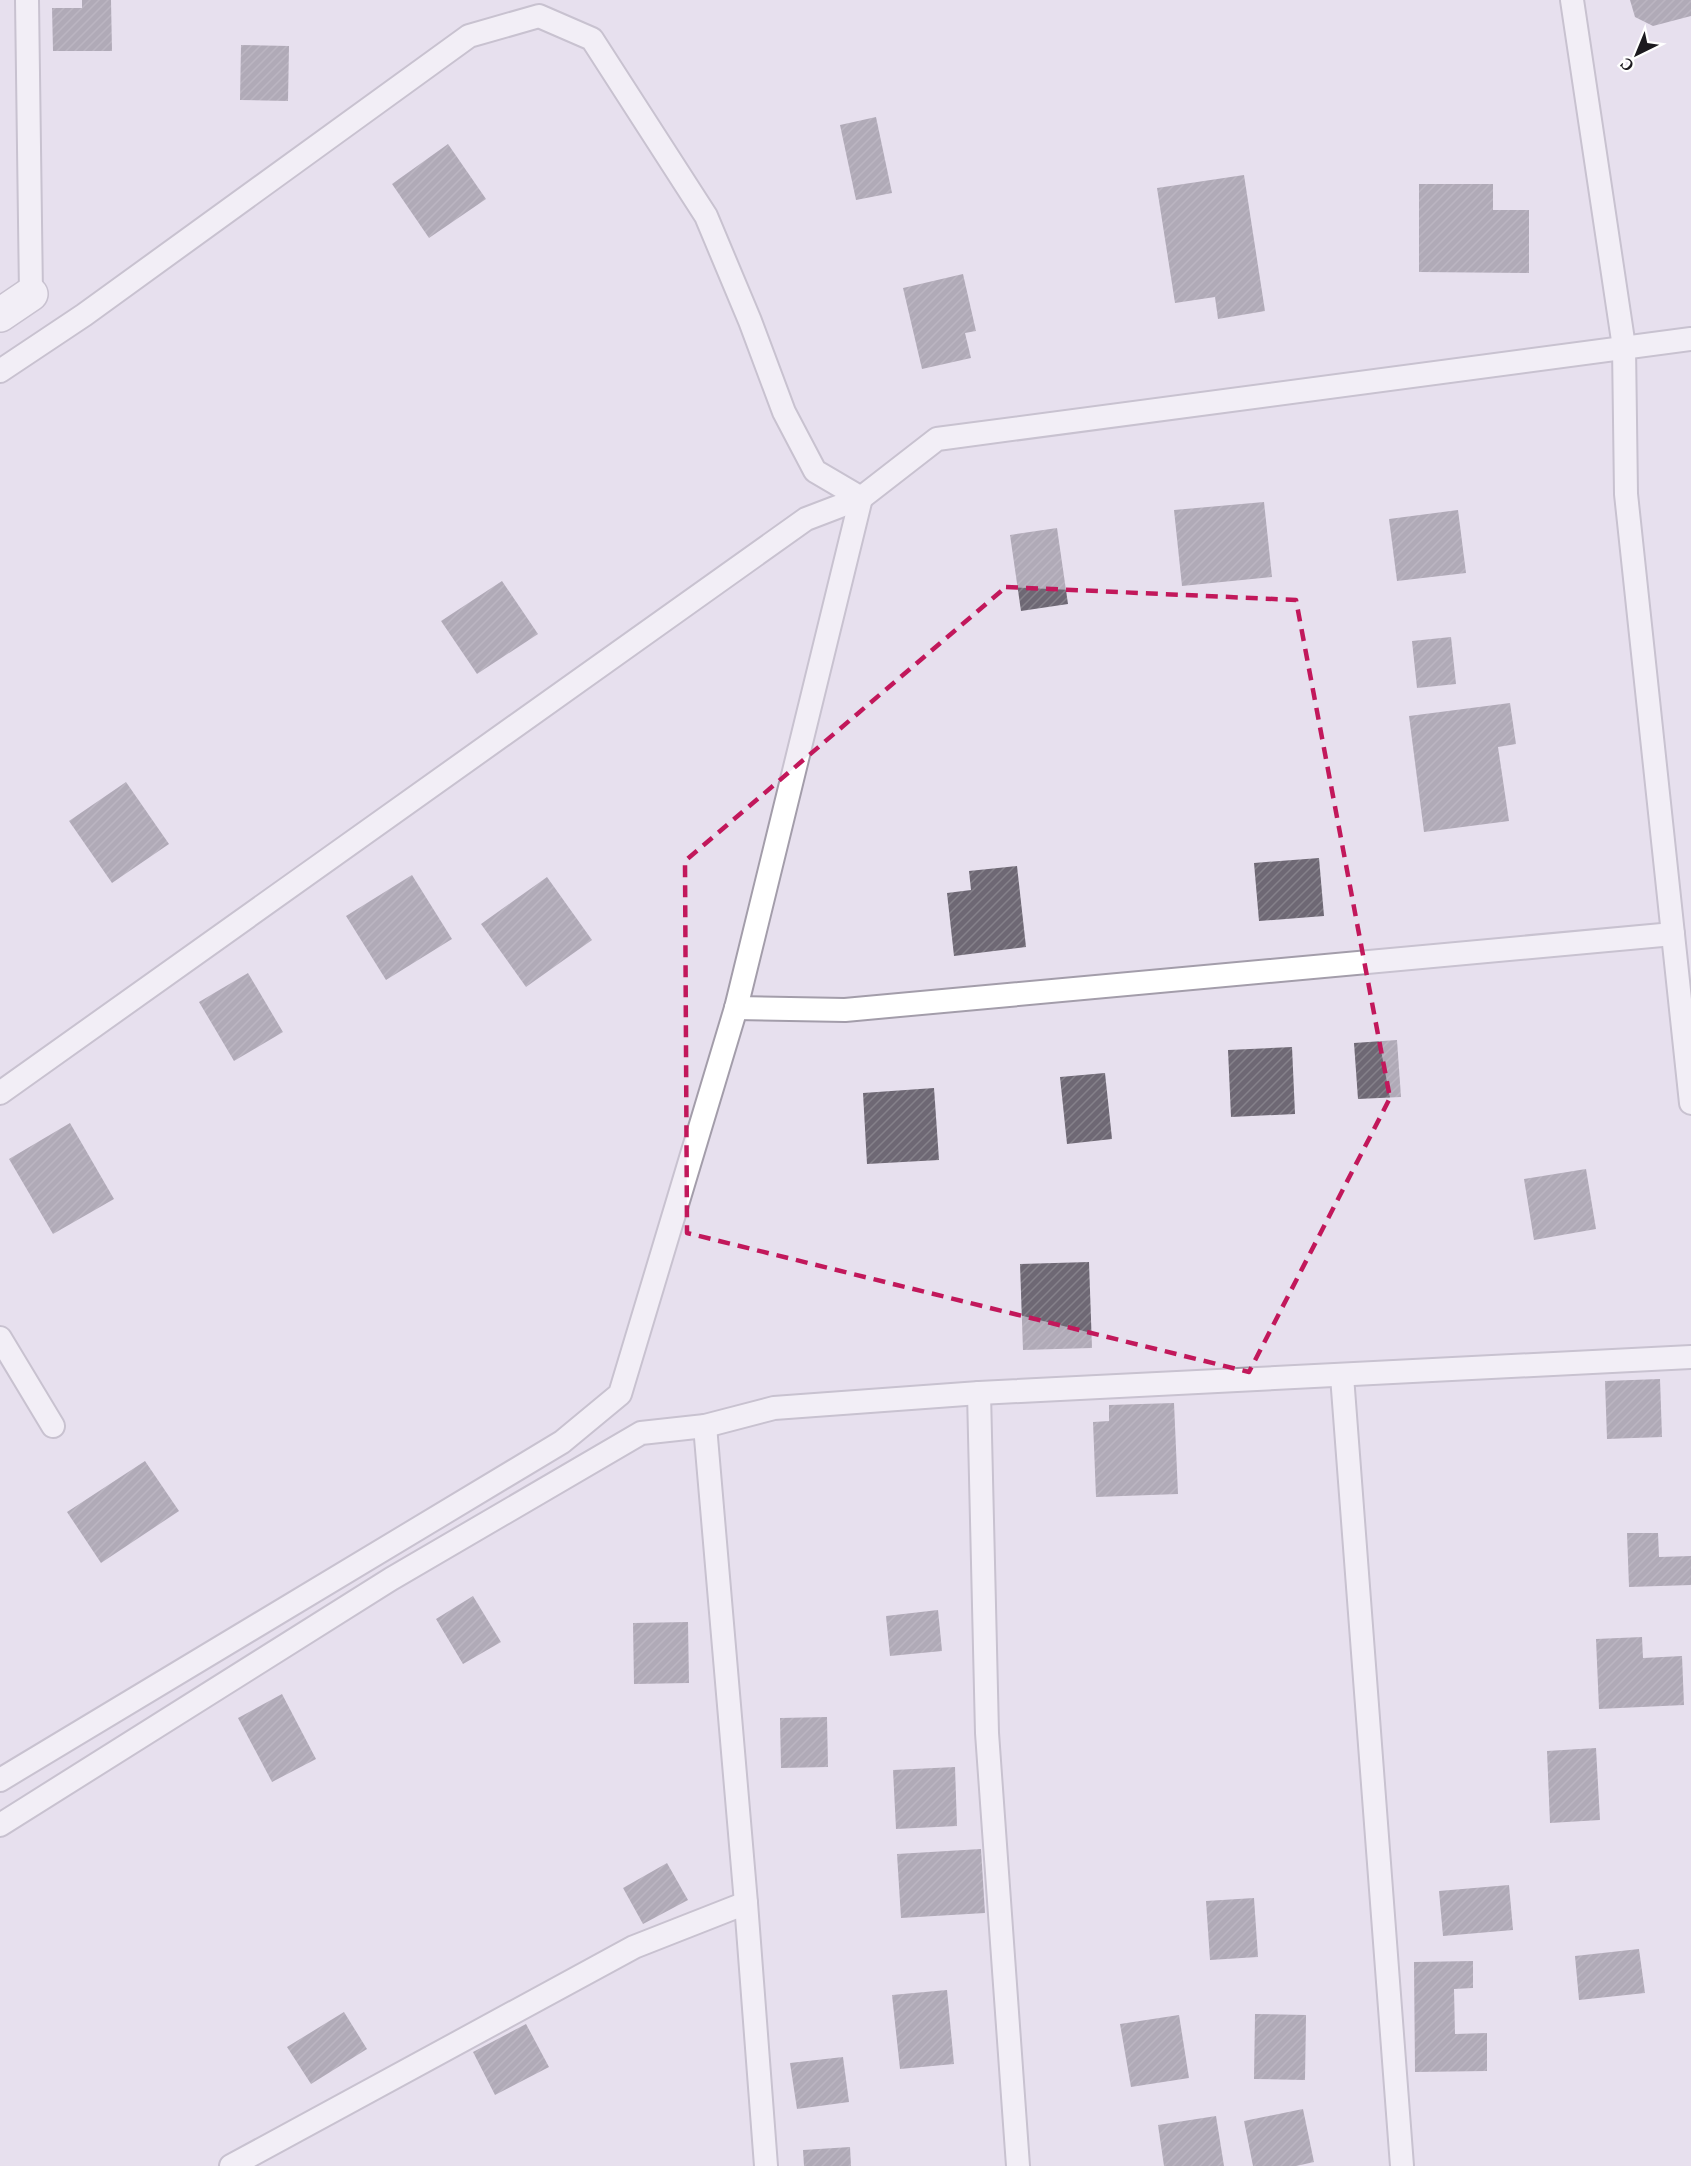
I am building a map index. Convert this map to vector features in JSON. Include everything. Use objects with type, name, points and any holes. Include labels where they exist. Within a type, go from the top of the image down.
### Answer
[{"type":"street","points":[[0,315],[31,294]]},
{"type":"lane","points":[[27,0],[31,294]]},
{"type":"lane","points":[[1572,0],[1624,347],[1626,494],[1691,1103]]},
{"type":"lane","points":[[0,371],[84,315],[469,36],[539,16],[592,39],[705,216],[750,321],[784,412],[815,471],[861,498]]},
{"type":"lane","points":[[0,1093],[806,519],[861,498],[937,439],[1691,339]]},
{"type":"lane","points":[[0,1780],[562,1442],[621,1394],[736,1008],[861,498]]},
{"type":"lane","points":[[736,1008],[845,1010],[1673,934]]},
{"type":"lane","points":[[0,1338],[53,1426]]},
{"type":"lane","points":[[0,1825],[391,1579],[641,1433],[705,1426],[774,1408],[979,1393],[1691,1357]]},
{"type":"lane","points":[[1342,1376],[1402,2166]]},
{"type":"lane","points":[[979,1393],[987,1733],[1018,2166]]},
{"type":"lane","points":[[705,1426],[766,2166]]},
{"type":"lane","points":[[231,2166],[634,1947],[746,1903]]},
{"type":"highlighted area","points":[[1006,587],[1296,600],[1390,1098],[1249,1372],[687,1233],[685,861]]},
{"type":"building","points":[[82,0],[111,0],[112,51],[53,51],[52,8],[82,8]]},
{"type":"building","points":[[1630,0],[1691,0],[1691,16],[1653,26],[1635,17]]},
{"type":"building","points":[[241,45],[289,46],[288,101],[240,100]]},
{"type":"building","points":[[876,117],[892,193],[856,200],[840,125]]},
{"type":"building","points":[[448,144],[486,199],[429,238],[392,184]]},
{"type":"building","points":[[1244,175],[1265,311],[1218,319],[1215,297],[1175,303],[1157,188]]},
{"type":"building","points":[[1419,184],[1493,184],[1493,210],[1529,210],[1529,273],[1419,272]]},
{"type":"building","points":[[963,274],[976,331],[965,333],[971,358],[922,369],[903,288]]},
{"type":"building","points":[[1264,502],[1272,577],[1182,586],[1174,510]]},
{"type":"building","points":[[1458,510],[1466,573],[1397,581],[1389,519]]},
{"type":"building","points":[[1057,528],[1068,604],[1021,611],[1010,535]]},
{"type":"building","points":[[502,581],[538,634],[477,674],[441,621]]},
{"type":"building","points":[[1451,637],[1456,684],[1417,688],[1412,641]]},
{"type":"building","points":[[1510,703],[1516,744],[1498,747],[1509,821],[1424,832],[1409,716]]},
{"type":"building","points":[[126,782],[169,844],[112,883],[69,821]]},
{"type":"building","points":[[1319,858],[1324,916],[1259,921],[1254,863]]},
{"type":"building","points":[[1017,866],[1026,947],[954,956],[947,893],[971,890],[969,871]]},
{"type":"building","points":[[412,875],[452,939],[386,980],[346,916]]},
{"type":"building","points":[[547,877],[592,940],[526,987],[481,924]]},
{"type":"building","points":[[248,973],[283,1032],[234,1061],[199,1002]]},
{"type":"building","points":[[1397,1040],[1401,1097],[1358,1099],[1354,1043]]},
{"type":"building","points":[[1292,1047],[1295,1114],[1231,1117],[1228,1050]]},
{"type":"building","points":[[1105,1073],[1112,1139],[1067,1144],[1060,1077]]},
{"type":"building","points":[[934,1088],[939,1160],[867,1164],[863,1093]]},
{"type":"building","points":[[70,1123],[114,1199],[53,1234],[9,1159]]},
{"type":"building","points":[[1586,1169],[1596,1229],[1534,1240],[1524,1179]]},
{"type":"building","points":[[1089,1262],[1092,1348],[1023,1350],[1020,1264]]},
{"type":"building","points":[[1660,1379],[1662,1437],[1607,1439],[1605,1381]]},
{"type":"building","points":[[1174,1403],[1178,1494],[1096,1497],[1093,1422],[1109,1421],[1109,1405]]},
{"type":"building","points":[[145,1461],[179,1511],[101,1563],[67,1512]]},
{"type":"building","points":[[1627,1533],[1658,1533],[1659,1557],[1691,1556],[1691,1585],[1629,1587]]},
{"type":"building","points":[[473,1596],[501,1642],[463,1664],[436,1619]]},
{"type":"building","points":[[938,1610],[942,1651],[890,1656],[886,1616]]},
{"type":"building","points":[[688,1622],[689,1683],[634,1684],[633,1623]]},
{"type":"building","points":[[1642,1637],[1643,1658],[1682,1656],[1684,1705],[1599,1709],[1596,1639]]},
{"type":"building","points":[[282,1694],[316,1759],[272,1782],[238,1718]]},
{"type":"building","points":[[827,1717],[828,1767],[781,1768],[780,1718]]},
{"type":"building","points":[[1596,1748],[1600,1820],[1550,1823],[1547,1751]]},
{"type":"building","points":[[955,1767],[957,1826],[896,1829],[893,1770]]},
{"type":"building","points":[[981,1849],[985,1913],[901,1918],[897,1854]]},
{"type":"building","points":[[667,1863],[688,1900],[643,1924],[623,1888]]},
{"type":"building","points":[[1509,1885],[1513,1930],[1443,1936],[1439,1891]]},
{"type":"building","points":[[1254,1898],[1258,1957],[1210,1960],[1206,1901]]},
{"type":"building","points":[[1639,1949],[1645,1993],[1579,2000],[1575,1956]]},
{"type":"building","points":[[1473,1961],[1473,1988],[1454,1989],[1455,2034],[1487,2033],[1487,2071],[1415,2072],[1414,1962]]},
{"type":"building","points":[[947,1990],[954,2064],[900,2069],[892,1995]]},
{"type":"building","points":[[344,2012],[367,2049],[311,2084],[287,2047]]},
{"type":"building","points":[[1255,2014],[1306,2015],[1305,2080],[1254,2079]]},
{"type":"building","points":[[1179,2015],[1189,2078],[1131,2087],[1120,2024]]},
{"type":"building","points":[[526,2024],[549,2067],[495,2095],[473,2052]]},
{"type":"building","points":[[843,2057],[849,2102],[797,2109],[790,2063]]},
{"type":"building","points":[[1303,2109],[1314,2162],[1296,2166],[1253,2166],[1244,2121]]},
{"type":"building","points":[[1216,2116],[1224,2166],[1164,2166],[1158,2125]]},
{"type":"building","points":[[850,2147],[851,2166],[804,2166],[803,2150]]}]
